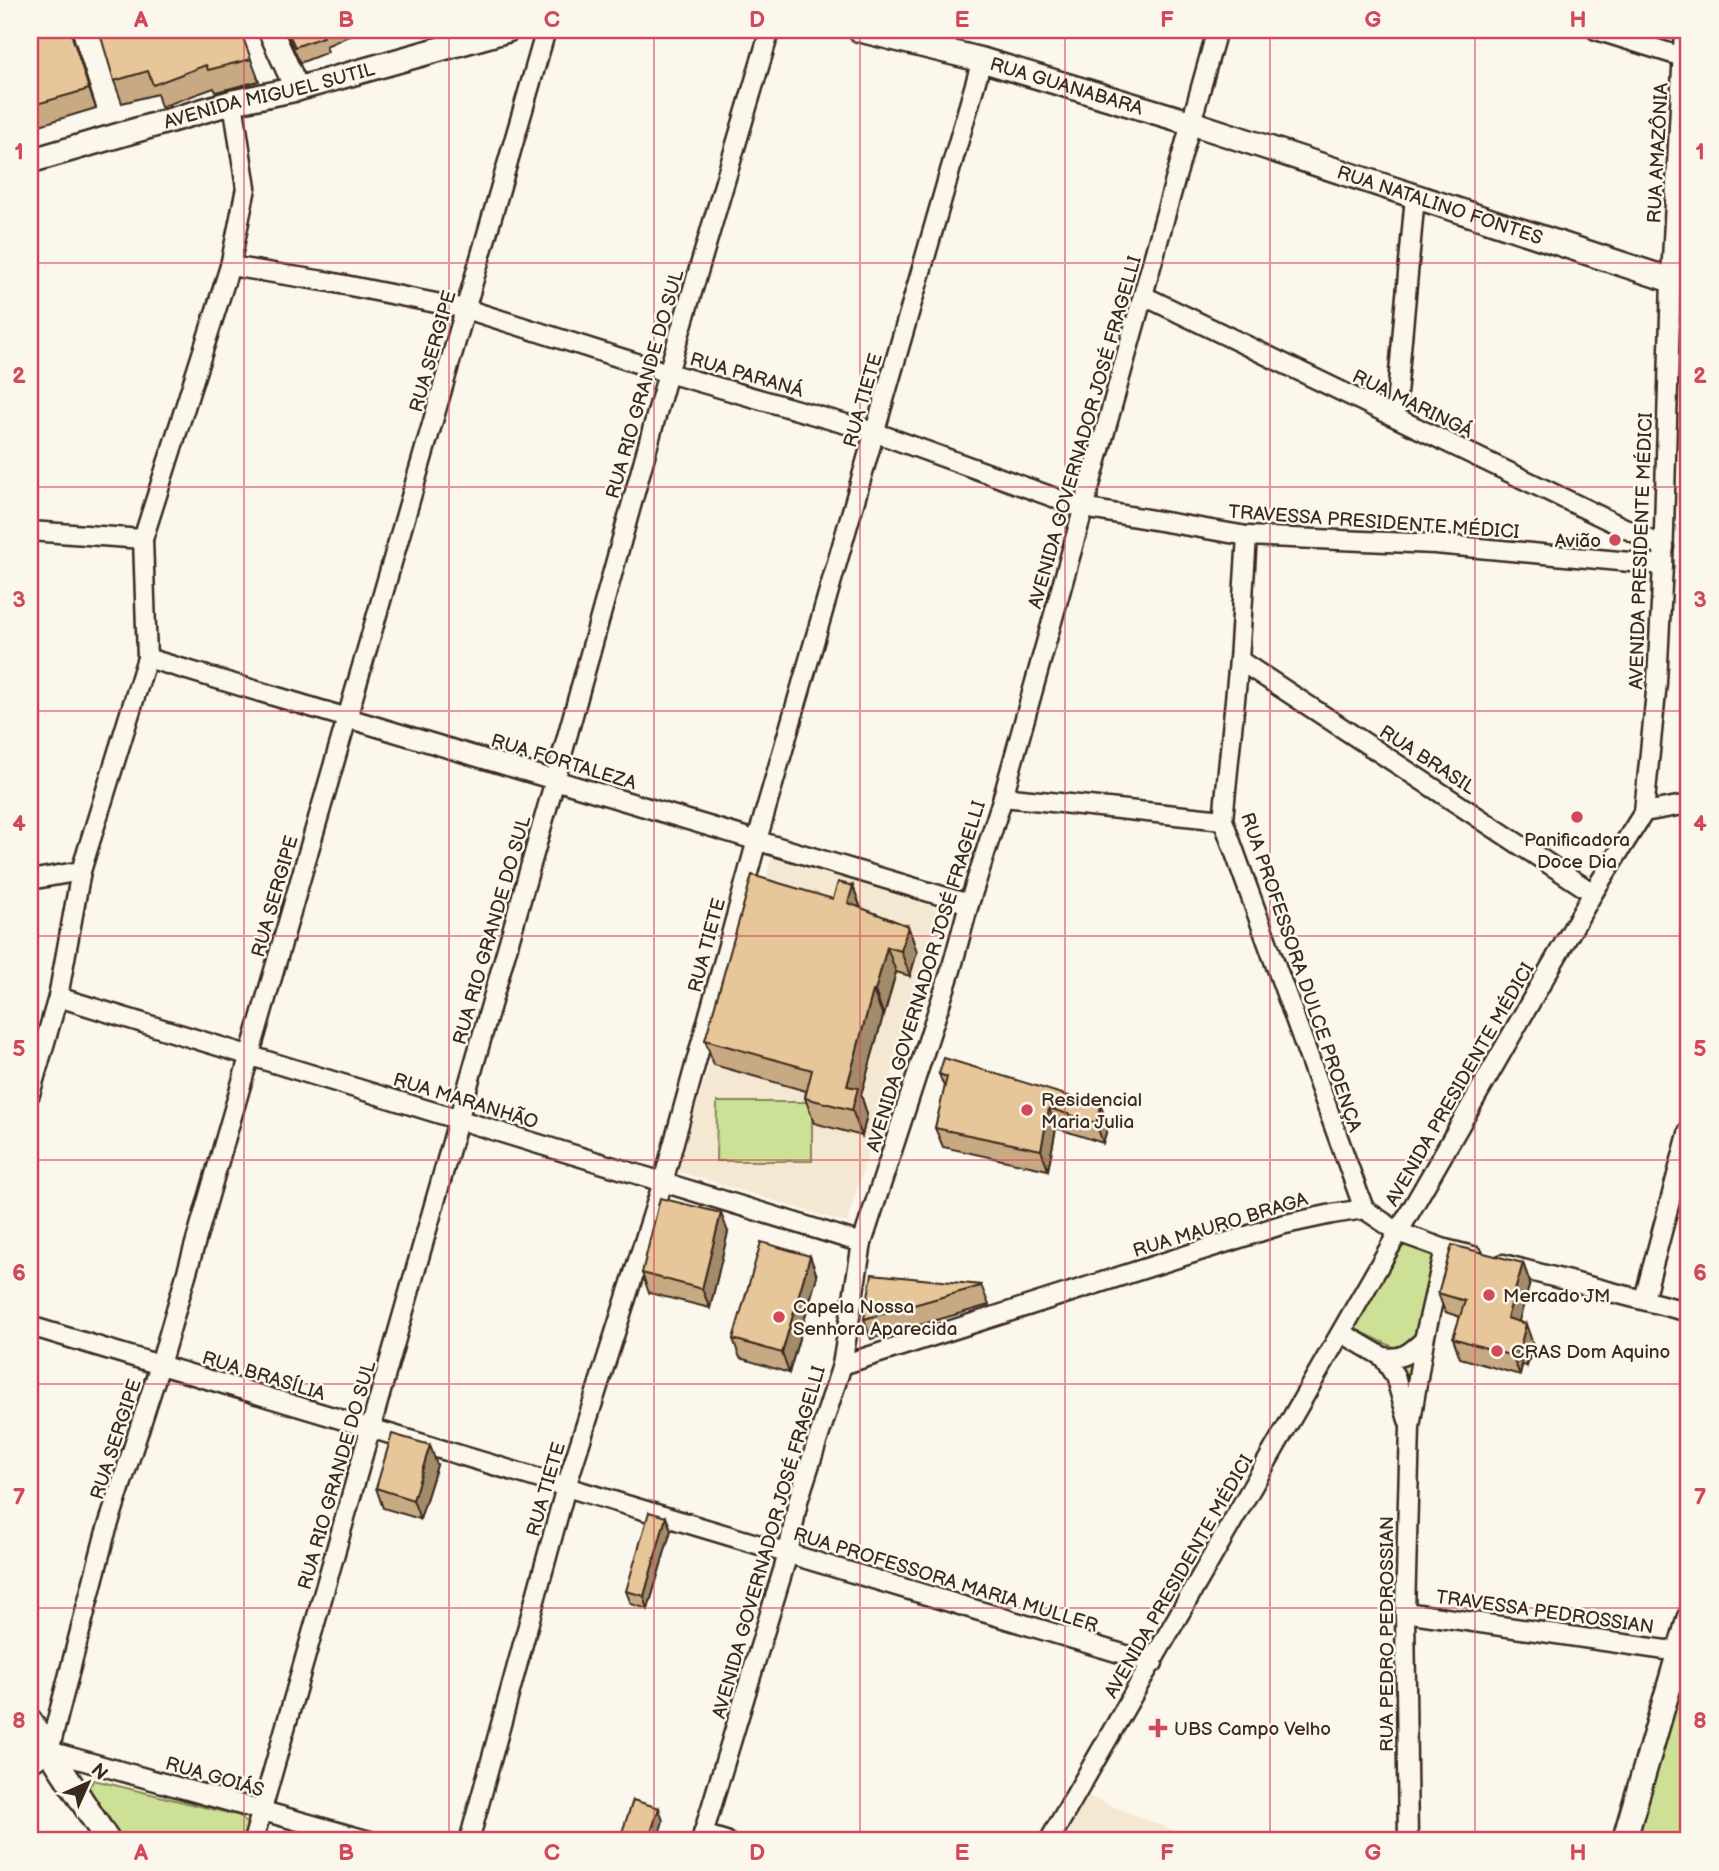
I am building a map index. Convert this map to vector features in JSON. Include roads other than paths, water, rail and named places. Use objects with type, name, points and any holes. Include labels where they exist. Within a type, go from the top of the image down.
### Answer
[{"type":"street","points":[[270,30],[297,89]]},
{"type":"street","name":"AVENIDA MIGUEL SUTIL","points":[[30,161],[233,102],[297,89],[508,30]]},
{"type":"street","name":"RUA SERGIPE","points":[[39,1757],[105,1535],[160,1365],[547,30]]},
{"type":"street","name":"RUA RIO GRANDE DO SUL","points":[[253,1841],[668,373],[770,30]]},
{"type":"street","name":"RUA GUANABARA","points":[[859,30],[982,60],[1192,122]]},
{"type":"street","name":"AVENIDA GOVERNADOR JOSÉ FRAGELLI","points":[[702,1838],[788,1554],[798,1501],[842,1365],[862,1243],[951,971],[1003,797],[1217,30]]},
{"type":"street","points":[[1596,30],[1686,59]]},
{"type":"street","name":"RUA AMAZÔNIA","points":[[1680,282],[1686,59],[1684,30]]},
{"type":"street","name":"RUA TIETE","points":[[468,1841],[566,1487],[663,1182],[757,840],[982,60]]},
{"type":"street","points":[[30,1094],[58,997],[80,871],[147,658],[144,539],[230,266],[246,188],[233,102]]},
{"type":"street","name":"RUA NATALINO FONTES","points":[[1192,122],[1680,282]]},
{"type":"street","points":[[1395,417],[1415,196]]},
{"type":"street","name":"RUA PARANÁ","points":[[230,266],[330,282],[466,309],[668,373],[874,432],[1083,508]]},
{"type":"street","name":"AVENIDA PRESIDENTE MÉDICI","points":[[1049,1841],[1593,893],[1644,812],[1657,682],[1680,282]]},
{"type":"street","name":"RUA MARINGÁ","points":[[1144,296],[1395,417],[1664,556]]},
{"type":"street","name":"TRAVESSA PRESIDENTE MÉDICI","points":[[1083,508],[1247,536],[1664,556]]},
{"type":"street","points":[[30,531],[144,539]]},
{"type":"street","name":"RUA PROFESSORA DULCE PROENÇA","points":[[1247,536],[1239,660],[1223,821],[1364,1209]]},
{"type":"street","name":"RUA FORTALEZA","points":[[147,658],[969,904]]},
{"type":"street","name":"RUA BRASIL","points":[[1239,660],[1593,893]]},
{"type":"street","points":[[1003,797],[1223,821]]},
{"type":"street","points":[[1644,812],[1689,804]]},
{"type":"street","points":[[30,880],[80,871]]},
{"type":"street","name":"RUA MARANHÃO","points":[[58,997],[862,1243]]},
{"type":"street","points":[[1644,1299],[1689,1130]]},
{"type":"street","points":[[1364,1209],[1398,1232],[1445,1249],[1689,1312]]},
{"type":"street","name":"RUA MAURO BRAGA","points":[[842,1365],[1282,1225],[1364,1209]]},
{"type":"street","name":"RUA PEDRO PEDROSSIAN","points":[[1408,1841],[1405,1612],[1410,1427],[1424,1340],[1445,1249]]},
{"type":"street","name":"RUA BRASÍLIA","points":[[30,1326],[566,1487]]},
{"type":"street","points":[[1342,1333],[1383,1357],[1393,1359],[1404,1357],[1424,1340]]},
{"type":"street","name":"RUA PEDRO PEDROSSIAN","points":[[1383,1357],[1395,1376],[1410,1427]]},
{"type":"street","name":"RUA PROFESSORA MARIA MULLER","points":[[566,1487],[1153,1663]]},
{"type":"street","name":"TRAVESSA PEDROSSIAN","points":[[1405,1612],[1679,1652]]},
{"type":"street","points":[[1624,1841],[1689,1618]]},
{"type":"street","points":[[30,1721],[39,1757],[108,1841]]},
{"type":"street","name":"RUA GOIÁS","points":[[39,1757],[262,1811],[370,1841]]},
{"type":"street","points":[[702,1838],[726,1841]]},
{"type":"place","name":"Avião","points":[[1615,540]]},
{"type":"place","name":"Panificadora Doce Dia","points":[[1577,817]]},
{"type":"place","name":"Residencial Maria Julia","points":[[1027,1110]]},
{"type":"place","name":"Mercado JM","points":[[1489,1295]]},
{"type":"place","name":"Capela Nossa Senhora Aparecida","points":[[779,1317]]},
{"type":"place","name":"CRAS Dom Aquino","points":[[1497,1351]]},
{"type":"place","name":"UBS Campo Velho","points":[[1158,1728]]}]
